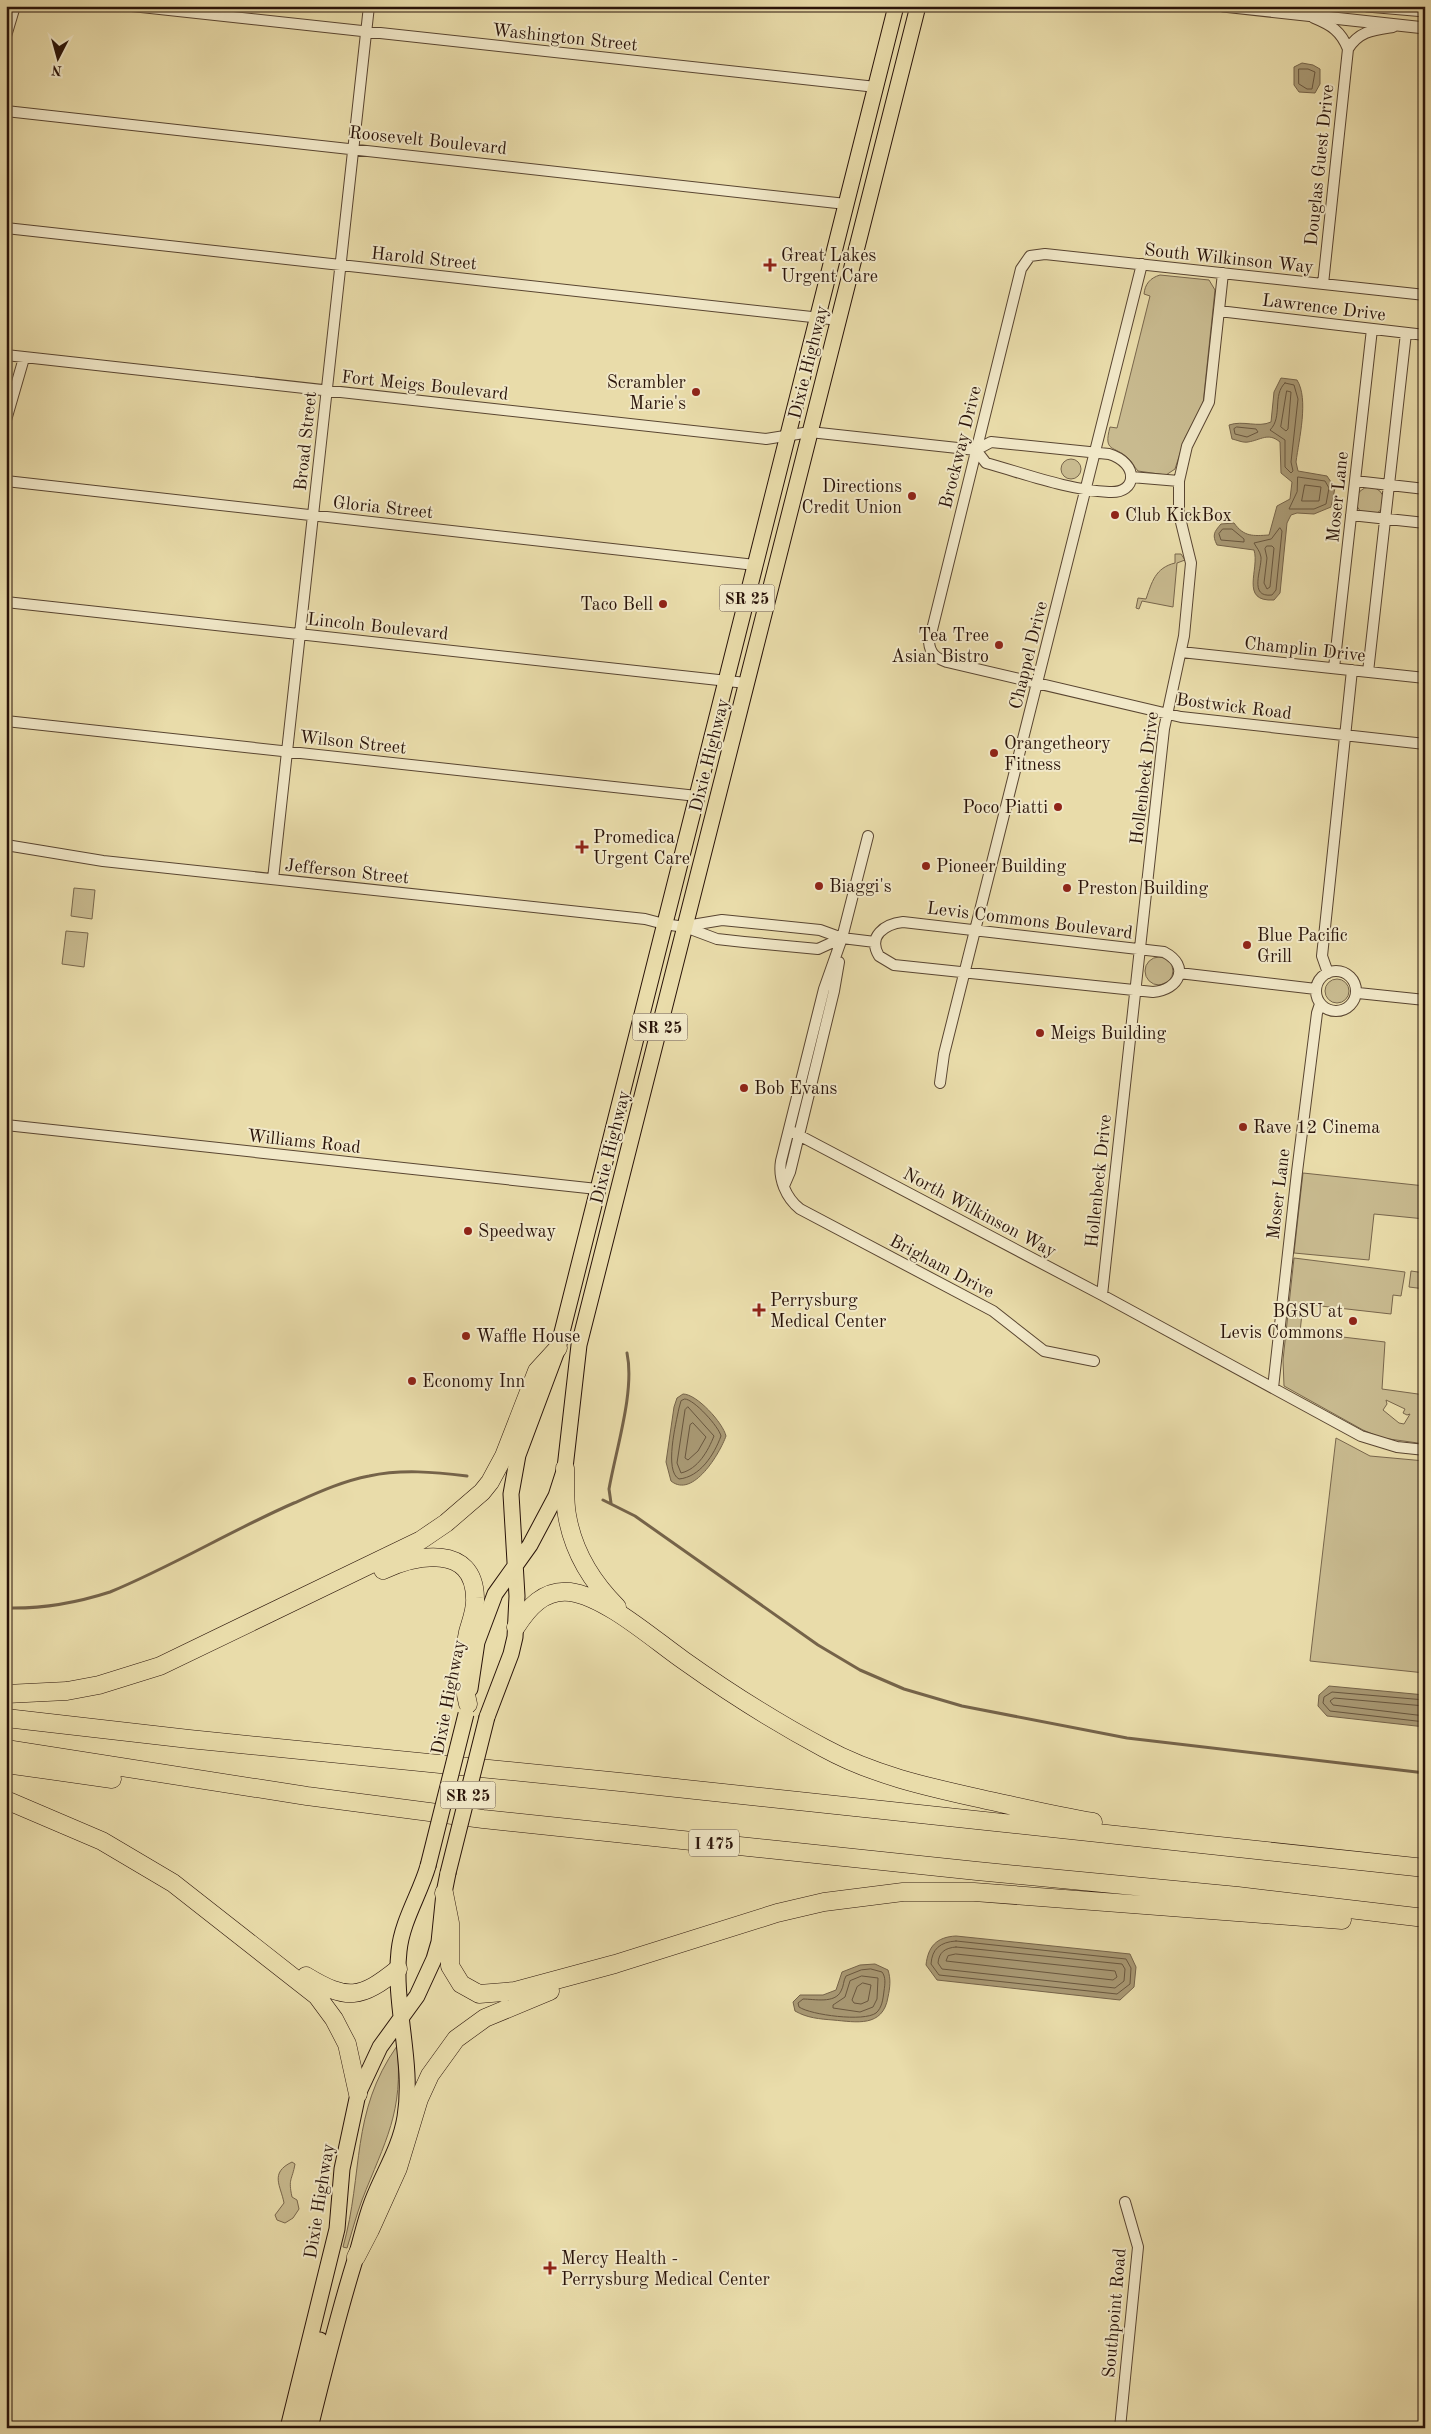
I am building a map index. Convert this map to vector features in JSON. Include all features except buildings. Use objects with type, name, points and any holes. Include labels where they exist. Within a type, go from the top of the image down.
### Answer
[{"type":"highway","points":[[160,1666],[204,1647],[421,1540],[446,1524],[482,1492],[490,1482],[504,1456],[537,1371],[558,1348]]},
{"type":"highway","points":[[565,1468],[566,1513],[571,1535],[598,1587],[633,1623]]},
{"type":"highway","points":[[6,1694],[68,1691],[99,1686],[226,1644],[396,1564],[412,1559],[443,1557],[463,1568],[469,1574],[475,1589],[476,1600],[464,1652],[463,1672],[467,1709]]},
{"type":"highway","points":[[516,1627],[528,1609],[540,1598],[568,1592],[604,1605],[633,1623],[757,1710],[826,1750],[862,1766],[918,1783],[1000,1803],[1088,1821],[1254,1850]]},
{"type":"highway","points":[[6,1718],[188,1739],[640,1784],[1425,1868]]},
{"type":"highway","name":"I 475","points":[[6,1749],[307,1796],[483,1819],[977,1871],[1238,1896],[1425,1918]]},
{"type":"highway","points":[[6,1764],[210,1792],[483,1819]]},
{"type":"highway","points":[[11,1804],[63,1823],[102,1841],[150,1868],[234,1929],[317,1996],[334,2019],[347,2044],[358,2094]]},
{"type":"highway","points":[[444,1893],[450,1923],[450,1966],[461,1984],[479,1994],[515,1991],[615,1964],[778,1913],[824,1902],[903,1892],[994,1893],[1425,1926]]},
{"type":"highway","points":[[234,1929],[323,1986],[342,1993],[363,1993],[379,1984],[398,1969]]},
{"type":"highway","points":[[356,2257],[398,2168],[426,2081],[456,2039],[485,2018],[615,1964]]},
{"type":"main road","name":"Dixie Highway","points":[[288,2428],[337,2229],[342,2169],[358,2094],[380,2047],[417,1996],[434,1960],[439,1942],[448,1873],[487,1716],[511,1654],[516,1627],[516,1564],[512,1544],[511,1494],[518,1455],[558,1348],[896,6]]},
{"type":"main road","name":"Dixie Highway","points":[[310,2428],[338,2317],[372,2202],[393,2157],[405,2116],[406,2086],[398,1969],[399,1949],[403,1930],[422,1886],[428,1866],[467,1709],[480,1633],[495,1594],[543,1522],[556,1496],[565,1468],[579,1345],[918,6]]},
{"type":"main road","points":[[299,2428],[327,2313],[325,2279]]},
{"type":"street","points":[[6,36],[15,6]]},
{"type":"street","name":"Washington Street","points":[[132,6],[876,87]]},
{"type":"street","name":"Broad Street","points":[[273,879],[369,6]]},
{"type":"street","points":[[1223,6],[1425,28]]},
{"type":"street","points":[[1367,6],[1425,12]]},
{"type":"street","points":[[1308,16],[1336,28],[1342,34],[1348,49]]},
{"type":"street","points":[[1348,49],[1359,35],[1368,30],[1401,26]]},
{"type":"street","name":"Douglas Guest Drive","points":[[1323,284],[1348,49]]},
{"type":"street","name":"Roosevelt Boulevard","points":[[6,111],[846,204]]},
{"type":"street","name":"Harold Street","points":[[6,228],[838,320]]},
{"type":"street","name":"South Wilkinson Way","points":[[1030,256],[1045,254],[1425,295]]},
{"type":"street","name":"Brockway Drive","points":[[929,650],[929,634],[1021,269],[1030,256]]},
{"type":"street","name":"Chappel Drive","points":[[940,1084],[944,1054],[1087,490],[1142,264]]},
{"type":"street","name":"Hollenbeck Drive","points":[[1102,1295],[1167,714],[1181,652],[1191,563],[1180,514],[1179,481],[1187,446],[1209,402],[1223,273]]},
{"type":"street","name":"Lawrence Drive","points":[[1219,311],[1425,335]]},
{"type":"street","name":"Moser Lane","points":[[1334,668],[1372,329]]},
{"type":"street","points":[[1368,672],[1406,333]]},
{"type":"street","name":"Fort Meigs Boulevard","points":[[6,356],[766,439],[810,432],[976,450]]},
{"type":"street","points":[[6,420],[24,358]]},
{"type":"street","points":[[991,442],[1096,453],[1110,454],[1124,460],[1130,468],[1131,477],[1126,487],[1118,492],[1087,490],[986,463],[976,450],[991,442]]},
{"type":"street","points":[[1131,477],[1179,481]]},
{"type":"street","name":"Gloria Street","points":[[6,481],[755,565]]},
{"type":"street","points":[[1355,481],[1425,489]]},
{"type":"street","points":[[1351,515],[1425,523]]},
{"type":"street","name":"Lincoln Boulevard","points":[[6,602],[746,683]]},
{"type":"street","name":"Bostwick Road","points":[[929,650],[934,656],[947,662],[1167,714],[1425,744]]},
{"type":"street","name":"Champlin Drive","points":[[1181,652],[1425,678]]},
{"type":"street","points":[[1328,973],[1322,956],[1352,670]]},
{"type":"street","name":"Wilson Street","points":[[6,721],[697,796]]},
{"type":"street","name":"Brigham Drive","points":[[868,836],[842,938],[824,989],[780,1168],[787,1196],[800,1210],[993,1311],[1044,1351],[1094,1361]]},
{"type":"street","name":"Jefferson Street","points":[[6,845],[103,862],[645,919],[685,927]]},
{"type":"street","points":[[685,927],[722,920],[820,930],[842,938],[875,942],[879,956],[894,965],[1135,991],[1163,991],[1176,982],[1179,973],[1316,989]]},
{"type":"street","name":"Levis Commons Boulevard","points":[[875,942],[881,930],[894,923],[976,930],[1164,952],[1170,955],[1178,966],[1179,973]]},
{"type":"street","points":[[685,927],[717,939],[818,949],[842,938]]},
{"type":"street","name":"Brigham Drive","points":[[784,1186],[799,1135],[834,991],[842,938]]},
{"type":"street","points":[[1338,972],[1346,974],[1354,981],[1358,993],[1351,1005],[1341,1011],[1332,1011],[1320,1004],[1317,999],[1316,989],[1319,980],[1328,973],[1338,972]]},
{"type":"street","points":[[1358,993],[1425,1000]]},
{"type":"street","name":"Moser Lane","points":[[1273,1388],[1298,1162],[1317,1013],[1320,1004]]},
{"type":"street","name":"Williams Road","points":[[6,1125],[597,1188]]},
{"type":"street","name":"North Wilkinson Way","points":[[789,1130],[1102,1295],[1360,1436],[1397,1447],[1425,1450]]},
{"type":"street","name":"Southpoint Road","points":[[1120,2428],[1138,2247],[1125,2202]]},
{"type":"shaded area","points":[[1160,275],[1209,280],[1215,290],[1203,404],[1185,438],[1175,469],[1166,475],[1138,471],[1129,459],[1109,445],[1108,441],[1110,427],[1117,428],[1150,296],[1144,294],[1146,287],[1153,278]]},
{"type":"shaded area","points":[[1071,459],[1078,462],[1081,469],[1078,476],[1071,479],[1064,476],[1061,469],[1064,462]]},
{"type":"shaded area","points":[[1370,487],[1380,491],[1384,501],[1380,511],[1370,515],[1360,511],[1356,501],[1360,491]]},
{"type":"shaded area","points":[[1175,554],[1181,554],[1185,560],[1177,563],[1173,607],[1142,601],[1139,609],[1136,608],[1138,598],[1146,599],[1155,576],[1163,568],[1175,563]]},
{"type":"shaded area","points":[[74,888],[95,890],[92,919],[71,916]]},
{"type":"shaded area","points":[[66,931],[88,933],[84,967],[62,964]]},
{"type":"shaded area","points":[[1159,957],[1169,961],[1173,971],[1169,981],[1159,985],[1149,981],[1145,971],[1149,961]]},
{"type":"shaded area","points":[[1337,979],[1346,982],[1349,991],[1346,1000],[1337,1003],[1328,1000],[1325,991],[1328,982]]},
{"type":"shaded area","points":[[1303,1173],[1425,1186],[1425,1219],[1374,1214],[1369,1260],[1294,1253]]},
{"type":"shaded area","points":[[1294,1258],[1405,1272],[1401,1296],[1393,1295],[1391,1314],[1303,1304],[1300,1332],[1385,1342],[1382,1389],[1425,1395],[1425,1444],[1382,1438],[1363,1430],[1284,1386],[1283,1360]],"holes":[[[1386,1400],[1405,1409],[1403,1413],[1410,1414],[1404,1424],[1399,1423],[1383,1410],[1387,1404]]]},
{"type":"shaded area","points":[[1411,1271],[1425,1273],[1425,1289],[1409,1287]]},
{"type":"shaded area","points":[[1336,1438],[1370,1456],[1425,1461],[1425,1673],[1310,1661]]},
{"type":"shaded area","points":[[397,2046],[398,2090],[391,2126],[360,2206],[347,2248],[343,2247],[354,2193],[365,2119],[382,2071]]},
{"type":"shaded area","points":[[292,2162],[295,2164],[290,2183],[291,2191],[292,2197],[297,2200],[299,2209],[293,2218],[285,2223],[277,2220],[275,2215],[284,2203],[278,2180],[281,2171]]},
{"type":"water","points":[[1302,63],[1313,65],[1320,69],[1320,84],[1315,93],[1299,92],[1294,85],[1294,67]]},
{"type":"water","points":[[1281,378],[1297,380],[1301,388],[1303,408],[1296,462],[1298,471],[1327,476],[1335,488],[1331,507],[1314,514],[1297,513],[1291,515],[1287,523],[1280,593],[1274,600],[1263,599],[1257,596],[1254,590],[1254,550],[1217,545],[1214,536],[1221,524],[1234,523],[1241,531],[1249,535],[1269,535],[1277,506],[1290,499],[1292,482],[1281,473],[1280,442],[1268,437],[1246,442],[1232,439],[1229,425],[1240,423],[1266,424],[1271,422],[1274,392]]},
{"type":"water","points":[[683,1394],[689,1395],[709,1410],[724,1430],[726,1436],[718,1453],[704,1472],[688,1484],[679,1485],[671,1481],[666,1462],[674,1407],[677,1398]]},
{"type":"water","points":[[1329,1686],[1425,1695],[1425,1727],[1327,1716],[1318,1706],[1319,1695]]},
{"type":"water","points":[[956,1936],[1130,1954],[1136,1967],[1134,1987],[1120,2000],[937,1980],[926,1965],[931,1948],[943,1938]]},
{"type":"water","points":[[875,1964],[888,1970],[890,1977],[889,1994],[881,2014],[867,2021],[851,2022],[818,2019],[795,2011],[793,2002],[800,1995],[823,1995],[836,1990],[842,1972],[860,1965]]},
{"type":"waterway","points":[[611,1503],[609,1489],[624,1420],[629,1385],[627,1353]]},
{"type":"waterway","points":[[6,1608],[59,1605],[110,1592],[157,1571],[271,1514],[322,1491],[359,1478],[406,1472],[430,1472],[467,1476]]},
{"type":"waterway","points":[[603,1500],[635,1516],[818,1645],[860,1670],[904,1689],[962,1706],[1127,1738],[1425,1773]]},
{"type":"place","name":"Great Lakes Urgent Care","points":[[770,265]]},
{"type":"place","name":"Scrambler Marie's","points":[[696,392]]},
{"type":"place","name":"Directions Credit Union","points":[[912,496]]},
{"type":"place","name":"Club KickBox","points":[[1115,515]]},
{"type":"place","name":"Taco Bell","points":[[663,604]]},
{"type":"place","name":"Tea Tree Asian Bistro","points":[[999,645]]},
{"type":"place","name":"Orangetheory Fitness","points":[[994,753]]},
{"type":"place","name":"Poco Piatti","points":[[1058,807]]},
{"type":"place","name":"Promedica Urgent Care","points":[[582,847]]},
{"type":"place","name":"Pioneer Building","points":[[926,866]]},
{"type":"place","name":"Biaggi's","points":[[819,886]]},
{"type":"place","name":"Preston Building","points":[[1067,888]]},
{"type":"place","name":"Blue Pacific Grill","points":[[1247,945]]},
{"type":"place","name":"Meigs Building","points":[[1040,1033]]},
{"type":"place","name":"Bob Evans","points":[[744,1088]]},
{"type":"place","name":"Rave 12 Cinema","points":[[1243,1127]]},
{"type":"place","name":"Speedway","points":[[468,1231]]},
{"type":"place","name":"Perrysburg Medical Center","points":[[759,1310]]},
{"type":"place","name":"BGSU at Levis Commons","points":[[1353,1321]]},
{"type":"place","name":"Waffle House","points":[[466,1336]]},
{"type":"place","name":"Economy Inn","points":[[412,1381]]},
{"type":"place","name":"Mercy Health - Perrysburg Medical Center","points":[[550,2268]]}]
